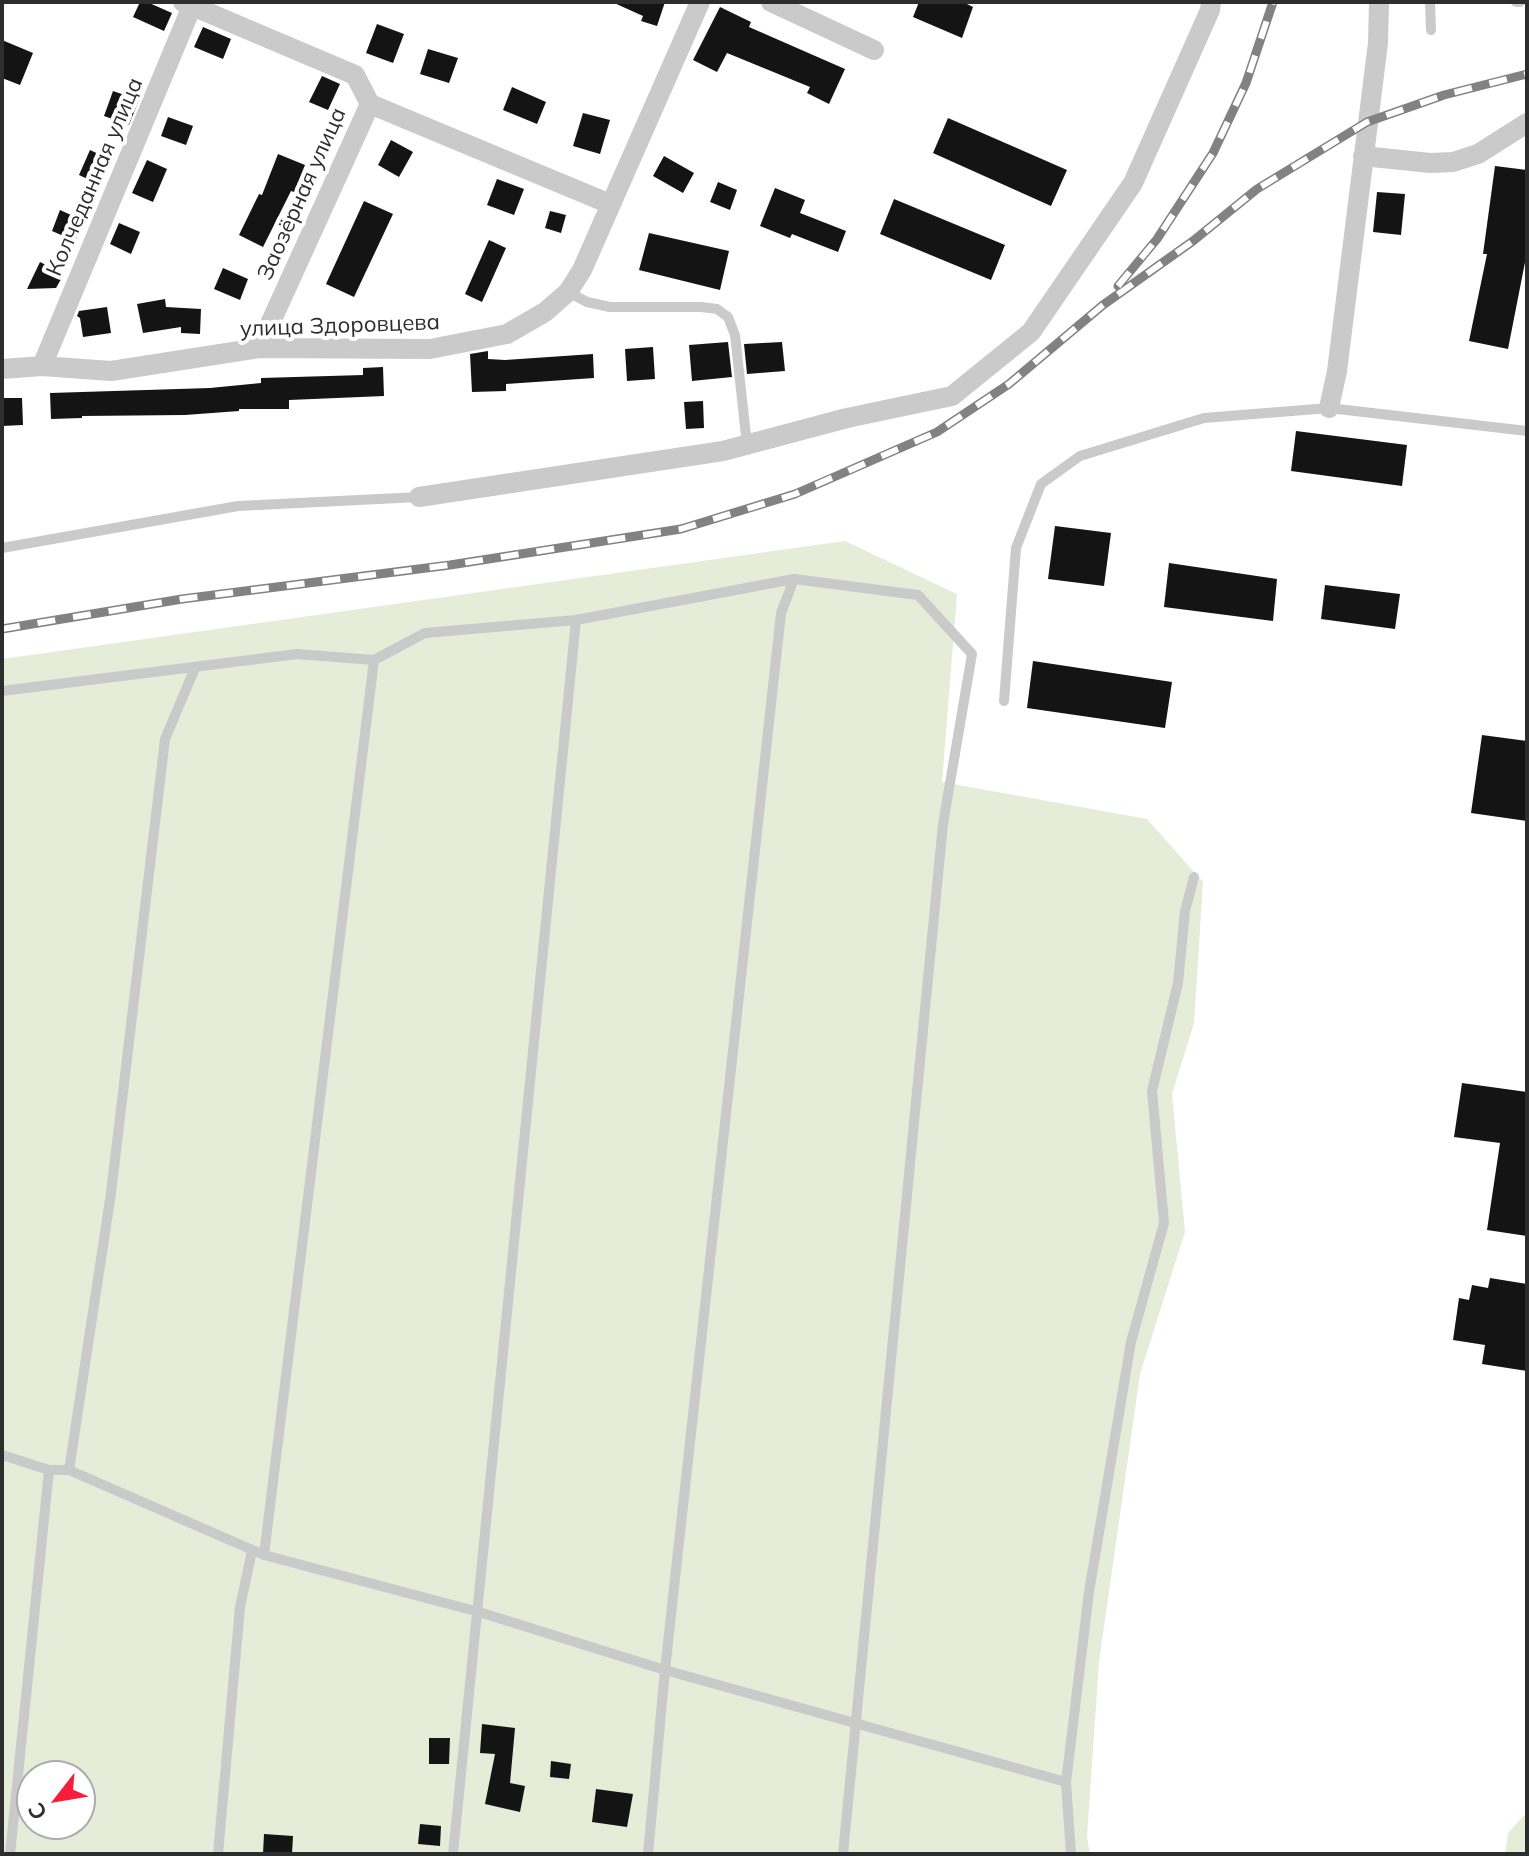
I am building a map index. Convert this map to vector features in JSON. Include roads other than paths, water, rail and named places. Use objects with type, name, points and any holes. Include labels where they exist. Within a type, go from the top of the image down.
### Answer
[{"type":"street","name":"улица Здоровцева","points":[[2,369],[42,366],[111,371],[259,348],[430,349],[507,334],[545,312],[568,292],[582,270],[700,2]]},
{"type":"street","points":[[771,2],[874,50]]},
{"type":"street","points":[[419,497],[723,451],[847,418],[952,396],[1031,332],[1133,183],[1211,2]]},
{"type":"street","points":[[1329,408],[1337,371],[1378,43],[1379,2]]},
{"type":"street","points":[[188,4],[355,75],[370,104],[610,204]]},
{"type":"street","name":"Колчеданная улица","points":[[42,366],[188,4]]},
{"type":"street","name":"Заозёрная улица","points":[[259,348],[370,104]]},
{"type":"street","points":[[1363,156],[1430,163],[1453,162],[1478,154],[1527,123]]},
{"type":"lane","points":[[1430,2],[1431,30]]},
{"type":"lane","points":[[568,292],[587,302],[610,307],[709,308],[717,309],[728,317],[735,335],[747,445]]},
{"type":"lane","points":[[1004,701],[1016,548],[1041,484],[1080,456],[1204,418],[1329,408],[1527,431]]},
{"type":"lane","points":[[2,548],[238,506],[419,497]]},
{"type":"lane","points":[[648,1854],[665,1670],[781,613],[794,579]]},
{"type":"lane","points":[[2,691],[297,654],[374,660],[425,633],[576,620],[794,579],[918,595],[972,654],[943,824],[843,1854]]},
{"type":"lane","points":[[453,1854],[576,620]]},
{"type":"lane","points":[[218,1854],[240,1607],[258,1553],[374,660]]},
{"type":"lane","points":[[69,1470],[111,1193],[165,739],[195,668]]},
{"type":"lane","points":[[1071,1854],[1066,1782],[1089,1592],[1131,1342],[1164,1223],[1152,1091],[1178,983],[1185,911],[1194,877]]},
{"type":"lane","points":[[2,1455],[49,1470],[69,1470],[258,1553],[479,1612],[665,1670],[1066,1782]]},
{"type":"lane","points":[[10,1854],[49,1470]]},
{"type":"railway","points":[[1118,286],[1157,239],[1213,153],[1246,83],[1273,2]]},
{"type":"railway","points":[[2,629],[182,599],[450,565],[681,529],[795,494],[937,432],[1009,384],[1103,305],[1193,241],[1257,189],[1367,122],[1444,95],[1527,74]]}]
